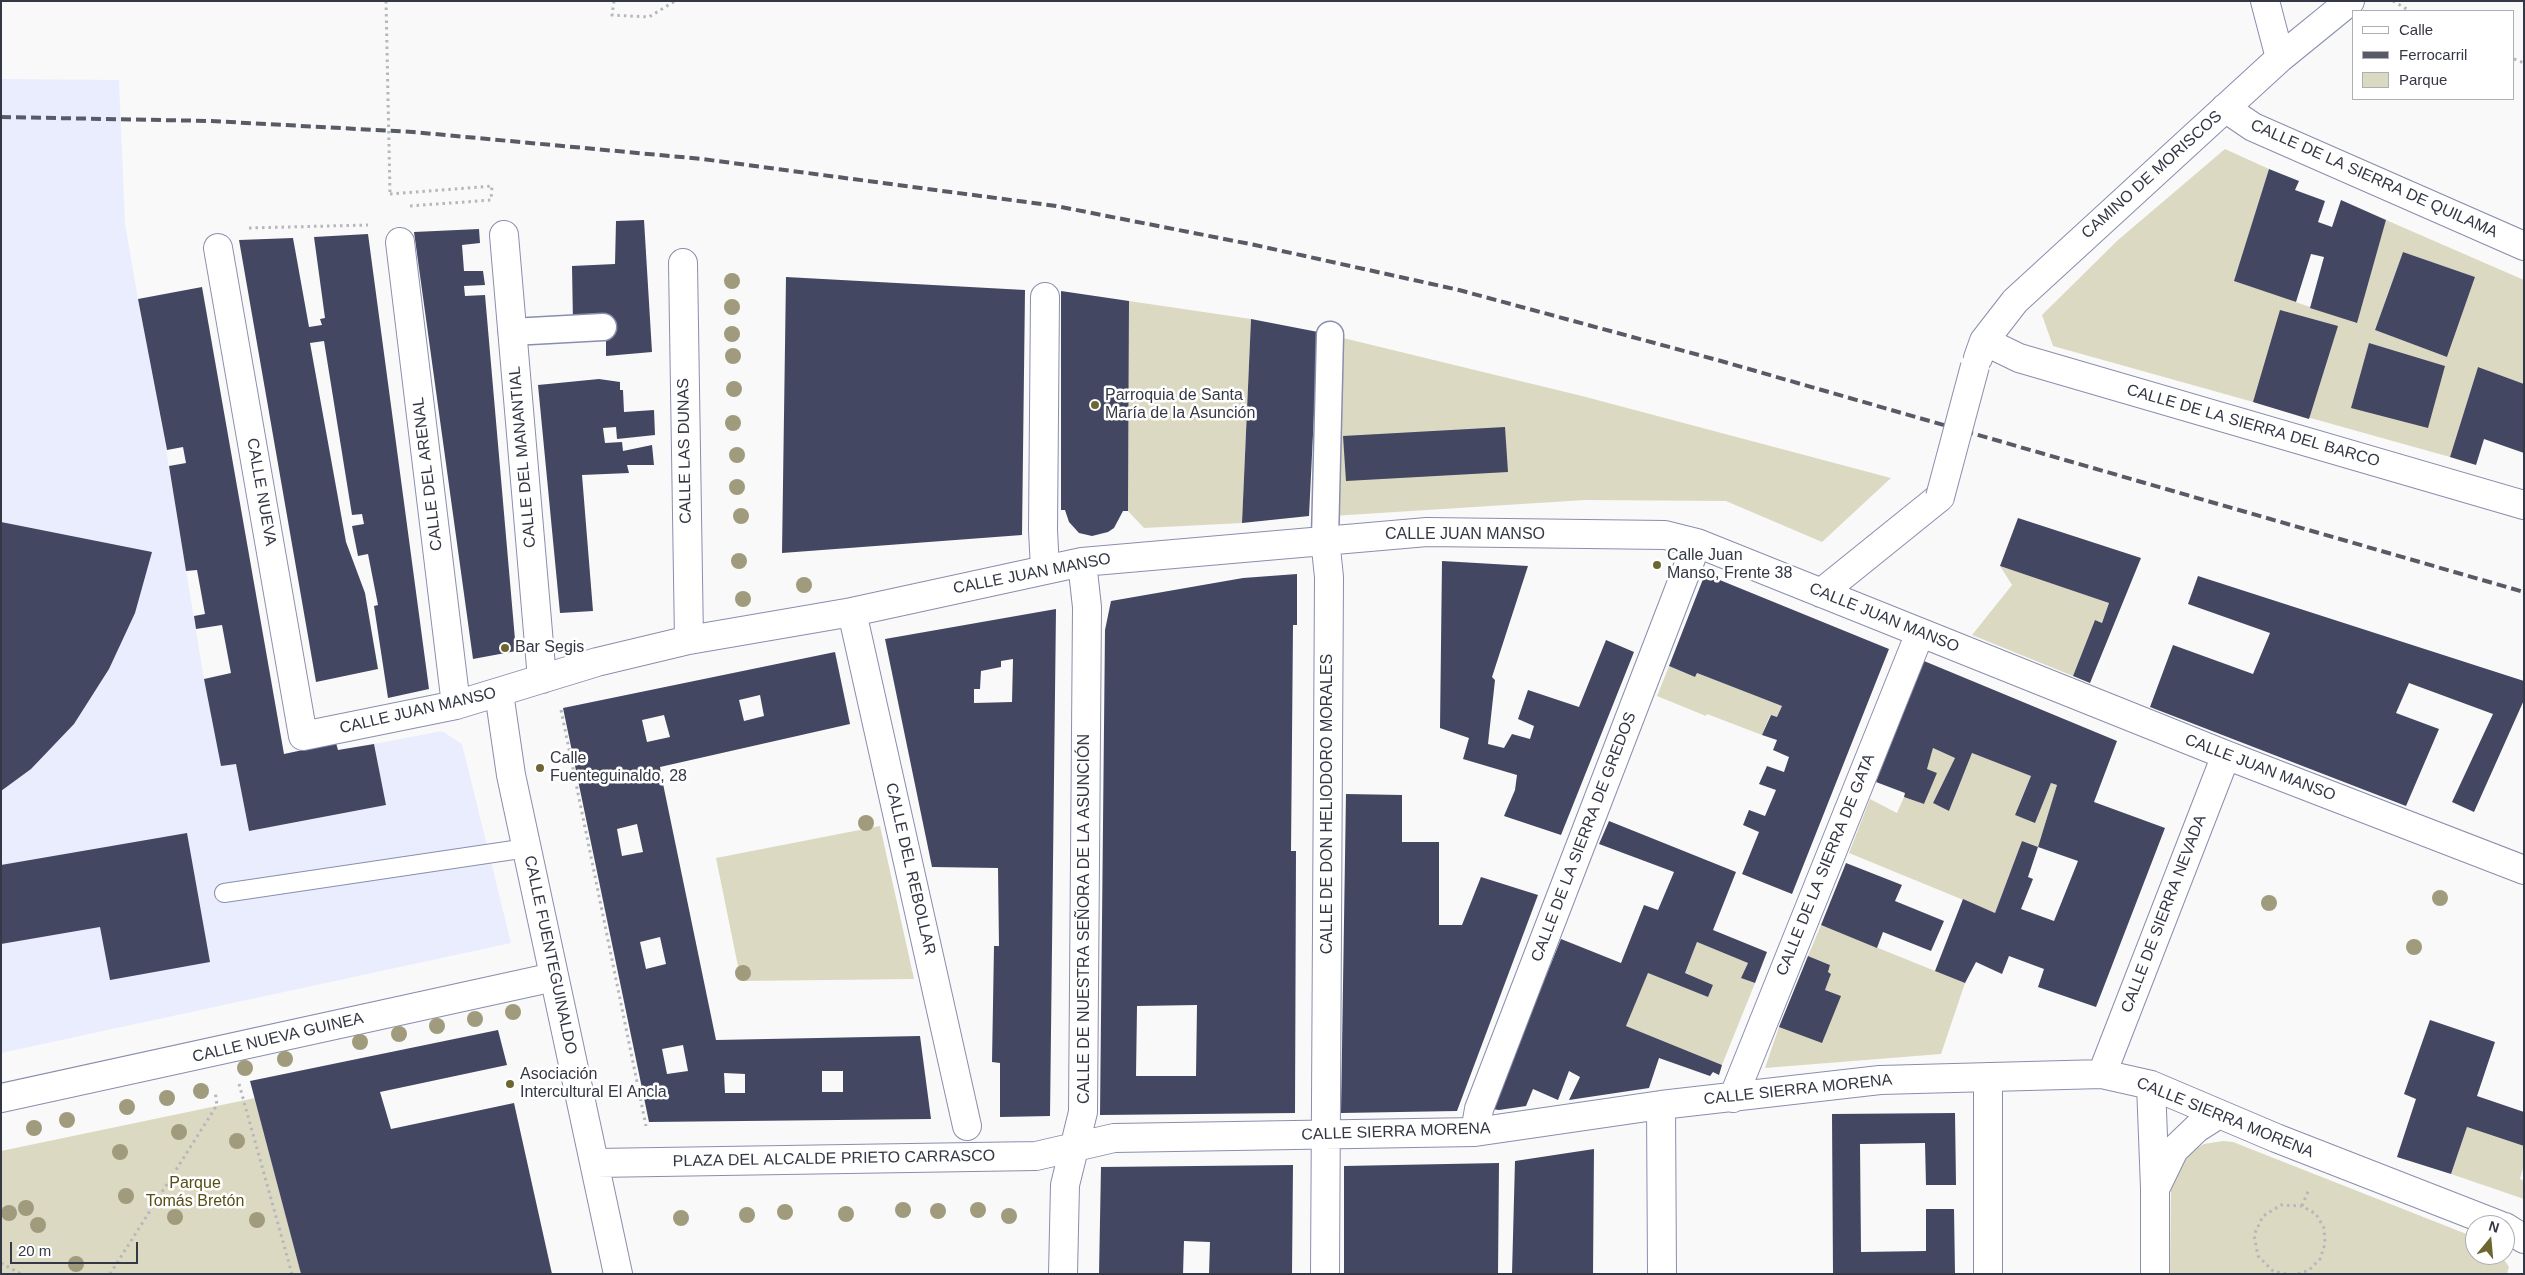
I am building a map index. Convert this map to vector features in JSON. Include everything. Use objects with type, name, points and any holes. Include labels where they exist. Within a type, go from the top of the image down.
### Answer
[{"type":"street","points":[[2266,1],[2280,58]]},
{"type":"street","name":"CAMINO DE MORISCOS","points":[[1979,353],[2015,300],[2280,58],[2350,1]]},
{"type":"street","name":"CALLE DE LA SIERRA DE QUILAMA","points":[[2225,108],[2253,127],[2524,246]]},
{"type":"street","name":"CALLE DEL MANANTIAL","points":[[504,235],[542,679]]},
{"type":"street","name":"CALLE DEL ARENAL","points":[[400,242],[456,705]]},
{"type":"street","name":"CALLE NUEVA","points":[[218,248],[303,736]]},
{"type":"street","name":"CALLE LAS DUNAS","points":[[683,262],[689,640]]},
{"type":"street","points":[[1045,297],[1042,530],[1045,569]]},
{"type":"street","points":[[512,332],[604,327]]},
{"type":"street","name":"CALLE DE DON HELIODORO MORALES","points":[[1325,1274],[1329,578],[1325,539],[1330,335]]},
{"type":"street","points":[[1821,593],[1940,497],[1979,353]]},
{"type":"street","name":"CALLE DE LA SIERRA DEL BARCO","points":[[1979,353],[2019,358],[2524,505]]},
{"type":"street","name":"CALLE JUAN MANSO","points":[[303,736],[456,705],[597,662],[689,640],[852,612],[1082,562],[1325,539],[1427,532],[1666,536],[1698,543],[2226,755],[2524,870]]},
{"type":"street","name":"CALLE DE LA SIERRA DE GREDOS","points":[[1475,1132],[1479,1109],[1698,543]]},
{"type":"street","name":"CALLE DE NUESTRA SEÑORA DE LA ASUNCIÓN","points":[[1063,1274],[1065,1185],[1072,1148],[1083,1112],[1087,607],[1082,562]]},
{"type":"street","name":"CALLE DEL REBOLLAR","points":[[852,612],[967,1126]]},
{"type":"street","name":"CALLE DE LA SIERRA DE GATA","points":[[1733,1098],[1920,633]]},
{"type":"street","name":"CALLE FUENTEGUINALDO","points":[[499,693],[512,775],[554,978],[596,1163],[618,1274]]},
{"type":"street","name":"CALLE DE SIERRA NEVADA","points":[[2102,1074],[2226,755]]},
{"type":"street","name":"CALLE NUEVA GUINEA","points":[[1,1098],[554,978]]},
{"type":"street","name":"CALLE SIERRA MORENA","points":[[1072,1148],[1114,1138],[1475,1132],[1661,1106],[1880,1080],[2102,1074],[2151,1085],[2474,1215]]},
{"type":"street","points":[[1988,1077],[1988,1274]]},
{"type":"street","points":[[2151,1085],[2155,1188],[2155,1274]]},
{"type":"street","points":[[1661,1106],[1662,1274]]},
{"type":"street","points":[[2155,1188],[2174,1150],[2197,1128],[2220,1114]]},
{"type":"street","name":"PLAZA DEL ALCALDE PRIETO CARRASCO","points":[[596,1163],[1036,1156],[1072,1148]]},
{"type":"lane","points":[[224,893],[527,848]]},
{"type":"path","points":[[386,1],[390,194],[492,186],[491,200],[407,207]]},
{"type":"path","points":[[614,1],[612,15],[649,17],[675,1]]},
{"type":"path","points":[[2393,1],[2408,10]]},
{"type":"path","points":[[244,228],[373,225]]},
{"type":"path","points":[[559,702],[647,1131]]},
{"type":"path","points":[[231,1048],[292,1274]]},
{"type":"path","points":[[110,1274],[218,1105],[215,1091]]},
{"type":"path","points":[[2286,1274],[2273,1271],[2258,1256],[2254,1235],[2263,1216],[2281,1205],[2302,1206],[2316,1214],[2324,1228],[2325,1244],[2320,1259],[2309,1270],[2298,1274]]},
{"type":"path","points":[[1,1263],[20,1274]]},
{"type":"shaded area","points":[[1,79],[119,80],[125,224],[163,431],[204,679],[221,766],[236,764],[249,831],[386,805],[374,744],[442,731],[462,744],[511,943],[1,1053]]},
{"type":"green space","points":[[2225,149],[2269,169],[2235,281],[2356,323],[2386,220],[2524,280],[2524,384],[2478,367],[2450,457],[2053,346],[2042,315],[2118,240]],"holes":[[[2403,252],[2475,277],[2447,357],[2375,330]]]},
{"type":"green space","points":[[1129,301],[1251,319],[1242,523],[1144,528],[1128,511]]},
{"type":"green space","points":[[1339,337],[1582,396],[1891,478],[1822,542],[1726,501],[1585,500],[1332,516]]},
{"type":"green space","points":[[2000,566],[2109,603],[2102,623],[2095,620],[2073,676],[1972,635],[2012,585]]},
{"type":"green space","points":[[1669,666],[1695,677],[1697,673],[1782,706],[1777,717],[1770,715],[1762,735],[1707,714],[1706,716],[1657,696]]},
{"type":"green space","points":[[1933,748],[1955,758],[1933,803],[1949,811],[1972,753],[2031,776],[2015,815],[2035,823],[2051,783],[2057,785],[2038,847],[2022,841],[1995,913],[1849,853],[1870,799],[1897,813],[1904,797],[1924,804],[1937,773],[1927,769]]},
{"type":"green space","points":[[880,826],[914,979],[741,981],[716,858]]},
{"type":"green space","points":[[1821,925],[1965,983],[1941,1054],[1765,1068],[1779,1027],[1840,996],[1825,990],[1831,974],[1828,972],[1830,965],[1808,956]]},
{"type":"green space","points":[[1697,942],[1748,963],[1741,978],[1755,983],[1722,1065],[1626,1026],[1648,973],[1708,997],[1713,985],[1685,973]]},
{"type":"green space","name":"Parque Tomás Bretón","points":[[255,1098],[301,1274],[1,1274],[1,1151]]},
{"type":"green space","points":[[2467,1127],[2524,1146],[2524,1165],[2520,1179],[2524,1181],[2524,1199],[2451,1174]]},
{"type":"green space","points":[[2223,1141],[2233,1142],[2465,1233],[2465,1265],[2508,1265],[2507,1274],[2170,1274],[2171,1185],[2178,1165],[2193,1150],[2204,1144]]},
{"type":"building","points":[[2269,169],[2299,181],[2295,190],[2325,201],[2318,222],[2332,227],[2341,200],[2386,220],[2357,323],[2310,308],[2324,257],[2311,254],[2296,302],[2234,281]]},
{"type":"building","points":[[644,220],[652,352],[606,356],[606,333],[573,323],[572,266],[615,264],[616,221]]},
{"type":"building","points":[[479,229],[480,243],[462,245],[464,271],[483,271],[485,285],[464,286],[465,296],[485,295],[516,651],[473,659],[414,232]]},
{"type":"building","points":[[368,234],[429,689],[388,698],[374,606],[378,605],[368,554],[358,556],[352,526],[364,524],[362,514],[352,515],[324,341],[310,343],[346,542],[365,593],[378,669],[316,682],[239,240],[293,238],[309,327],[322,325],[320,319],[325,318],[314,237]]},
{"type":"building","points":[[2403,252],[2475,277],[2447,357],[2375,330]]},
{"type":"building","points":[[786,277],[1025,290],[1022,535],[782,553]]},
{"type":"building","points":[[202,287],[284,754],[336,743],[338,750],[374,744],[386,805],[249,831],[236,764],[221,766],[204,679],[231,673],[222,625],[196,629],[194,616],[205,614],[197,570],[186,571],[169,466],[186,463],[183,447],[167,450],[138,299]]},
{"type":"building","name":"Parroquia de Santa María de la Asunción","points":[[1061,291],[1129,301],[1128,511],[1123,511],[1114,528],[1108,532],[1092,536],[1079,533],[1069,522],[1065,510],[1061,510]]},
{"type":"building","points":[[2280,310],[2338,326],[2309,419],[2253,402]]},
{"type":"building","points":[[1251,319],[1318,332],[1309,516],[1242,523]]},
{"type":"building","points":[[2369,343],[2445,366],[2428,428],[2351,408]]},
{"type":"building","points":[[2478,367],[2524,384],[2524,453],[2484,439],[2476,465],[2450,457]]},
{"type":"building","points":[[599,379],[620,382],[620,390],[623,390],[624,412],[654,410],[655,435],[617,439],[616,427],[603,428],[605,443],[622,442],[623,451],[652,445],[654,465],[627,465],[629,473],[582,475],[593,611],[560,613],[538,385]]},
{"type":"building","points":[[1505,427],[1508,472],[1346,481],[1343,436]]},
{"type":"building","points":[[2018,518],[2141,558],[2090,683],[2073,676],[2095,620],[2102,623],[2109,603],[2000,566]]},
{"type":"building","points":[[1,522],[152,552],[135,613],[109,669],[74,724],[31,769],[1,791]]},
{"type":"building","points":[[1442,561],[1528,566],[1492,677],[1495,680],[1488,744],[1504,748],[1512,734],[1530,739],[1534,726],[1518,719],[1528,690],[1579,707],[1606,640],[1634,652],[1561,835],[1504,816],[1515,790],[1517,775],[1463,759],[1469,738],[1440,728]]},
{"type":"building","points":[[1297,574],[1297,625],[1293,625],[1291,851],[1296,851],[1295,1113],[1100,1115],[1105,630],[1111,601],[1243,578]],"holes":[[[1197,1005],[1196,1076],[1136,1076],[1137,1006]]]},
{"type":"building","points":[[1705,574],[1889,649],[1792,894],[1742,874],[1759,832],[1743,825],[1749,810],[1765,816],[1776,790],[1759,784],[1767,766],[1784,772],[1789,757],[1773,750],[1777,740],[1762,735],[1771,715],[1777,717],[1782,706],[1697,673],[1695,677],[1669,666]]},
{"type":"building","points":[[2198,576],[2524,681],[2524,700],[2474,812],[2452,802],[2493,714],[2409,683],[2396,713],[2439,729],[2406,806],[2150,707],[2173,645],[2253,674],[2270,633],[2188,604]]},
{"type":"building","points":[[1056,609],[1050,1116],[1000,1117],[1000,1063],[992,1062],[994,946],[999,946],[998,868],[932,867],[885,639]],"holes":[[[1013,659],[1012,702],[974,703],[974,689],[980,689],[981,671],[1001,667],[1001,661]]]},
{"type":"building","points":[[835,652],[850,724],[660,767],[661,774],[716,1040],[920,1036],[931,1119],[649,1122],[563,708]],"holes":[[[760,695],[764,716],[744,721],[739,700]],[[664,715],[670,737],[647,742],[642,720]],[[637,824],[643,852],[622,856],[617,829]],[[660,937],[666,964],[646,969],[640,942]],[[683,1045],[688,1071],[667,1074],[662,1049]],[[822,1071],[843,1071],[843,1092],[822,1092]],[[724,1073],[745,1074],[745,1093],[725,1093]]]},
{"type":"building","points":[[1924,661],[2117,741],[2094,802],[2165,828],[2096,1007],[2038,987],[2044,969],[2009,956],[2002,974],[1976,962],[1965,983],[1935,971],[1963,899],[1995,913],[2022,841],[2038,847],[2057,785],[2051,783],[2035,823],[2015,815],[2031,776],[1972,753],[1949,811],[1933,803],[1955,758],[1933,748],[1927,769],[1937,773],[1924,804],[1904,797],[1905,793],[1876,782]],"holes":[[[2038,847],[2078,861],[2054,921],[2021,909],[2033,879],[2028,877]]]},
{"type":"building","points":[[1346,794],[1402,795],[1402,842],[1439,842],[1439,925],[1462,925],[1481,877],[1538,895],[1457,1111],[1341,1113]]},
{"type":"building","points":[[1609,821],[1736,872],[1713,930],[1767,952],[1755,983],[1741,978],[1748,963],[1697,942],[1685,973],[1713,985],[1708,997],[1648,973],[1626,1026],[1722,1065],[1719,1075],[1713,1072],[1710,1076],[1659,1058],[1649,1088],[1569,1100],[1580,1077],[1569,1071],[1558,1100],[1533,1089],[1526,1106],[1499,1110],[1492,1109],[1561,939],[1621,963],[1644,905],[1658,910],[1674,872],[1599,844]]},
{"type":"building","points":[[187,833],[210,962],[110,980],[100,927],[1,944],[1,865]]},
{"type":"building","points":[[1846,863],[1902,885],[1895,901],[1944,921],[1931,951],[1883,932],[1877,948],[1821,925]]},
{"type":"building","points":[[1808,956],[1830,965],[1828,972],[1831,974],[1825,990],[1841,996],[1822,1043],[1779,1027]]},
{"type":"building","points":[[2430,1020],[2495,1042],[2477,1096],[2524,1112],[2524,1146],[2467,1127],[2451,1174],[2397,1157],[2416,1099],[2404,1094]]},
{"type":"building","points":[[498,1030],[507,1065],[380,1092],[391,1129],[514,1103],[552,1274],[301,1274],[250,1081]]},
{"type":"building","points":[[1955,1113],[1956,1185],[1926,1185],[1925,1143],[1860,1144],[1861,1252],[1926,1251],[1926,1209],[1954,1209],[1955,1274],[1833,1274],[1832,1114]]},
{"type":"building","points":[[1594,1149],[1593,1274],[1512,1274],[1515,1161]]},
{"type":"building","points":[[1499,1163],[1498,1274],[1344,1274],[1344,1166]]},
{"type":"building","points":[[1293,1165],[1292,1274],[1209,1274],[1210,1242],[1184,1241],[1183,1274],[1099,1274],[1101,1167]]},
{"type":"railway","points":[[1,117],[211,121],[413,132],[702,159],[1056,206],[1255,245],[1459,290],[1721,361],[2524,592]]},
{"type":"place","name":"Parroquia de Santa María de la Asunción","points":[[1095,405]]},
{"type":"place","name":"Calle Juan Manso, Frente 38","points":[[1657,565]]},
{"type":"place","name":"Bar Segis","points":[[505,648]]},
{"type":"place","name":"Calle Fuenteguinaldo, 28","points":[[540,768]]},
{"type":"place","name":"Asociación Intercultural El Ancla","points":[[510,1084]]}]
